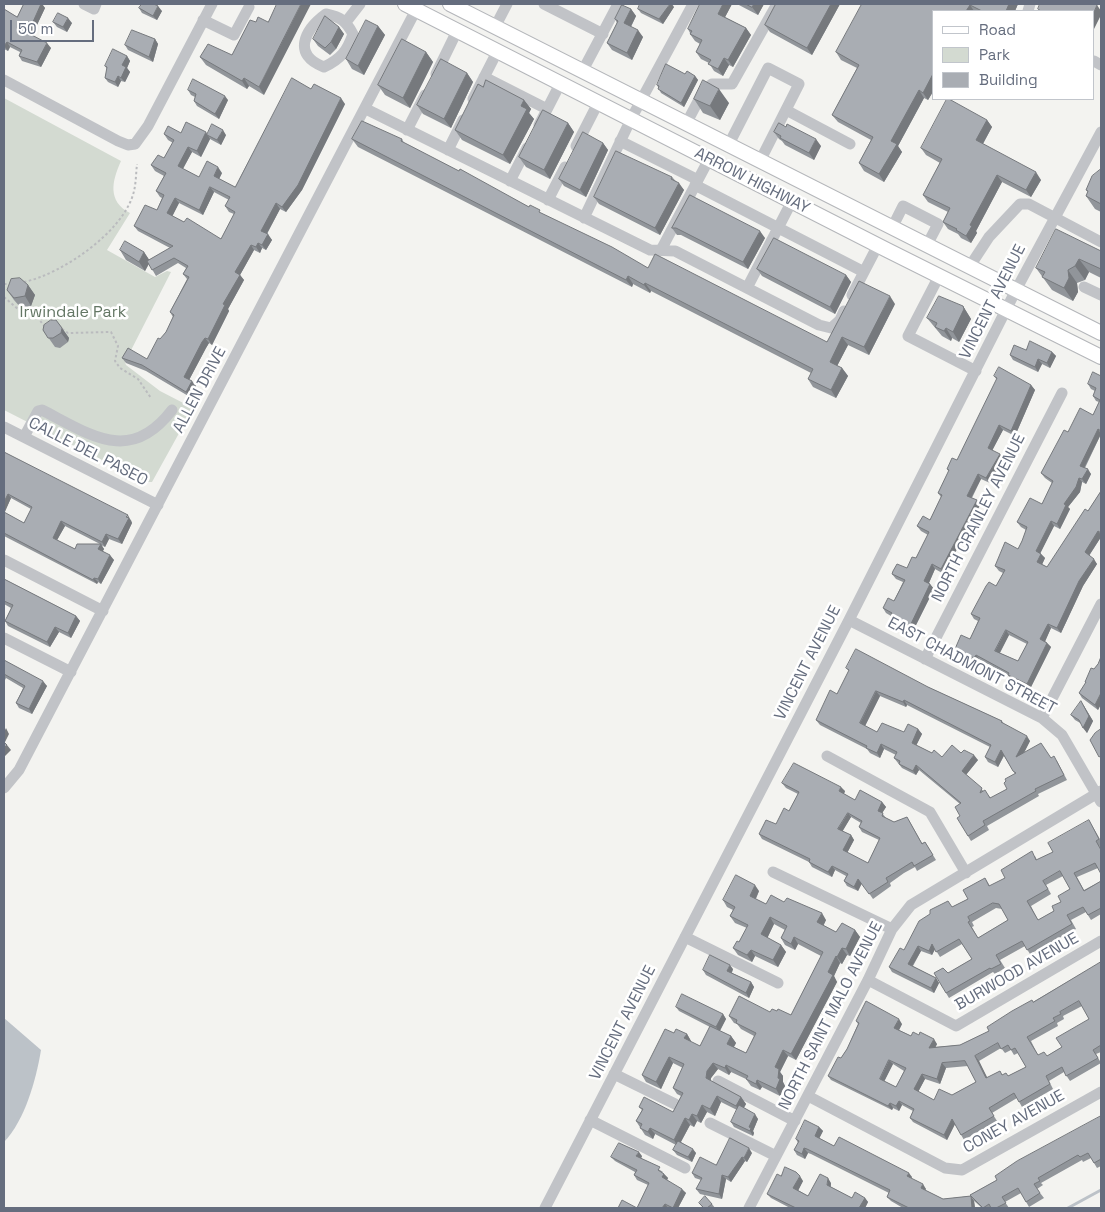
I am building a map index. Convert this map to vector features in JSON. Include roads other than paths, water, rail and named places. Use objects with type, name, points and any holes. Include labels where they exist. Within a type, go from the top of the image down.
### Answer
[{"type":"main road","name":"ARROW HIGHWAY","points":[[450,4],[640,102],[1101,333]]},
{"type":"main road","name":"ARROW HIGHWAY","points":[[413,6],[497,52],[1006,310],[1101,356]]},
{"type":"street","points":[[84,4],[94,9],[96,4]]},
{"type":"street","points":[[346,22],[360,4]]},
{"type":"street","points":[[495,27],[507,4]]},
{"type":"street","points":[[544,4],[603,34]]},
{"type":"street","points":[[582,72],[618,4]]},
{"type":"street","points":[[584,218],[620,140],[693,4]]},
{"type":"street","points":[[686,124],[704,90],[712,84],[732,84],[777,4]]},
{"type":"street","points":[[4,80],[118,141],[135,144],[148,126],[204,20],[207,5]]},
{"type":"street","name":"ALLEN DRIVE","points":[[4,788],[19,770],[104,611],[366,109],[413,6]]},
{"type":"street","points":[[204,20],[234,35],[248,7]]},
{"type":"street","points":[[326,14],[339,16],[346,22],[353,34],[347,50],[338,60],[324,67],[313,63],[305,56],[303,47],[319,19],[326,14]]},
{"type":"street","points":[[407,130],[457,31]]},
{"type":"street","points":[[448,150],[497,52]]},
{"type":"street","points":[[728,146],[768,68],[799,84],[760,161]]},
{"type":"street","points":[[484,77],[547,110]]},
{"type":"street","points":[[510,181],[560,84]]},
{"type":"street","points":[[548,200],[598,103]]},
{"type":"street","points":[[366,109],[650,250],[675,251],[819,325],[831,328],[840,320],[878,245]]},
{"type":"street","points":[[786,110],[850,144]]},
{"type":"street","name":"VINCENT AVENUE","points":[[545,1208],[849,620],[1016,290],[1101,132]]},
{"type":"street","points":[[620,140],[778,228],[864,272]]},
{"type":"street","points":[[661,250],[708,159]]},
{"type":"street","points":[[747,288],[792,201]]},
{"type":"street","points":[[970,266],[989,237],[1020,204],[1029,204],[1101,242]]},
{"type":"street","points":[[892,228],[903,206],[938,224],[927,245]]},
{"type":"street","points":[[939,276],[908,336],[976,371]]},
{"type":"street","points":[[1084,287],[1101,295]]},
{"type":"street","name":"NORTH CRANLEY AVENUE","points":[[925,659],[1062,393]]},
{"type":"street","points":[[24,437],[38,411],[42,410],[96,437],[113,442],[131,440],[147,435],[161,425],[172,410]]},
{"type":"street","name":"CALLE DEL PASEO","points":[[4,427],[158,505]]},
{"type":"street","points":[[4,560],[104,611]]},
{"type":"street","points":[[1042,718],[1101,604]]},
{"type":"street","name":"EAST CHADMONT STREET","points":[[849,620],[1042,718],[1062,735],[1100,795]]},
{"type":"street","points":[[4,638],[71,672]]},
{"type":"street","points":[[828,756],[930,812],[966,873]]},
{"type":"street","name":"NORTH SAINT MALO AVENUE","points":[[749,1208],[868,980],[892,929],[911,906],[1100,795]]},
{"type":"street","points":[[773,872],[892,929]]},
{"type":"street","points":[[685,937],[778,983]]},
{"type":"street","name":"BURWOOD AVENUE","points":[[868,980],[956,1026],[1101,941]]},
{"type":"street","points":[[614,1074],[675,1104]]},
{"type":"street","points":[[718,1081],[795,1121]]},
{"type":"street","name":"CONEY AVENUE","points":[[808,1096],[945,1168],[962,1170],[1101,1092]]},
{"type":"street","points":[[590,1120],[685,1168]]},
{"type":"street","points":[[710,1123],[776,1156]]},
{"type":"waterway","points":[[1068,1208],[1101,1190]]},
{"type":"park label","name":"Irwindale Park","points":[[73,313]]}]
